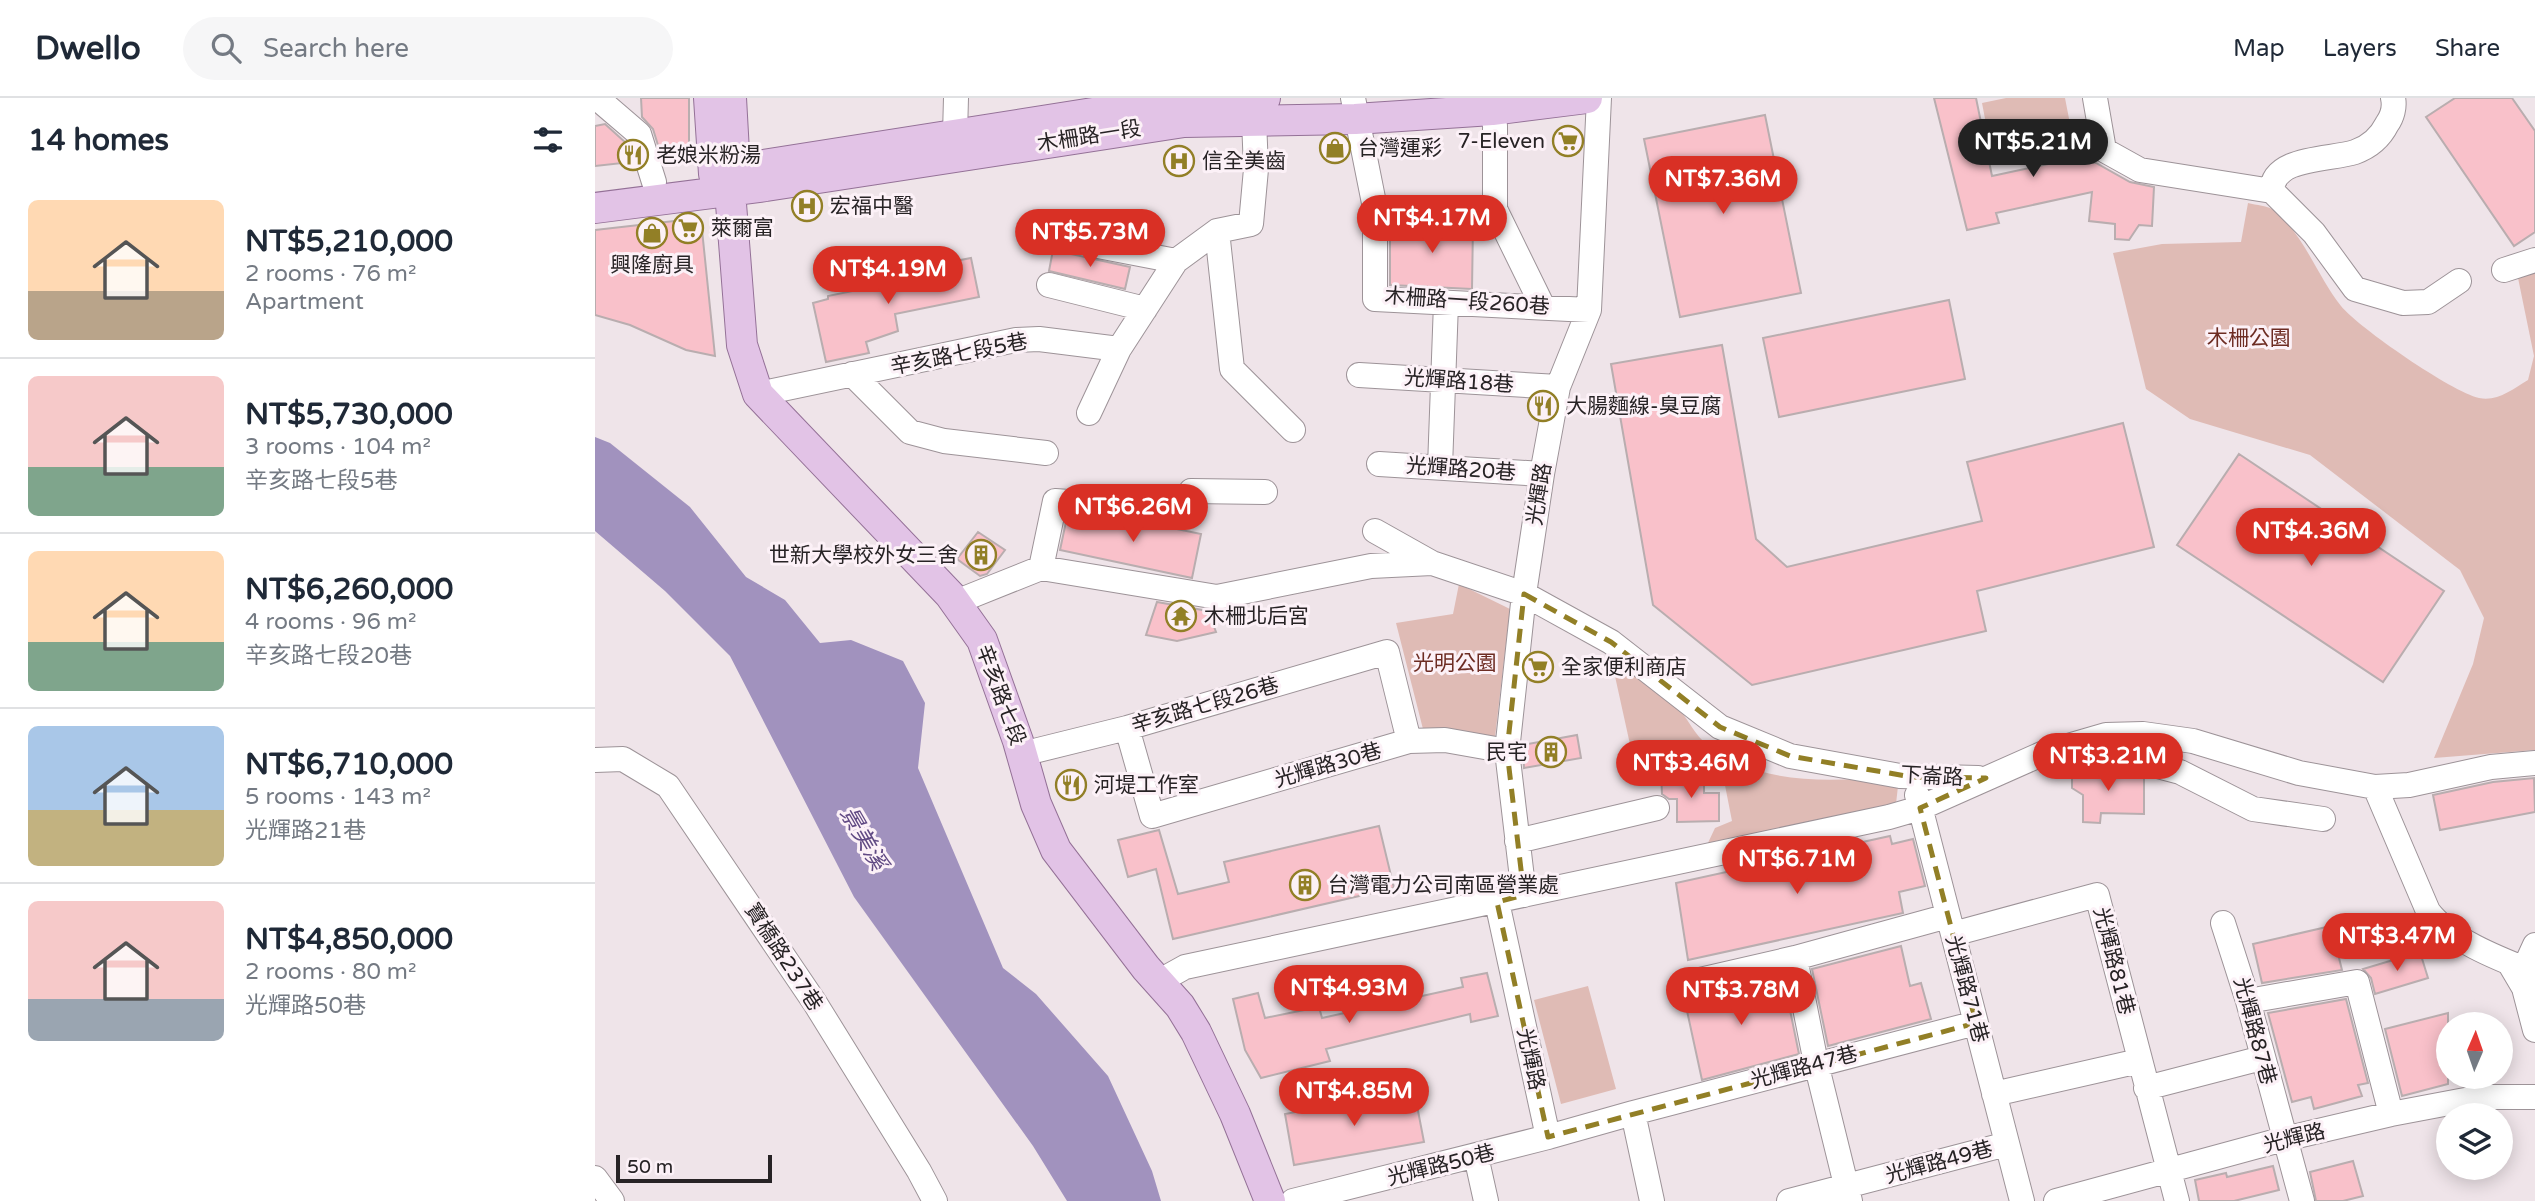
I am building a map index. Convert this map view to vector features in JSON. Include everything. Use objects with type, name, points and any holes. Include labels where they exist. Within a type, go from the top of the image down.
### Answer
[{"type":"main road","points":[[709,98],[726,178]]},
{"type":"main road","points":[[726,178],[731,98]]},
{"type":"main road","name":"木柵路一段","points":[[595,208],[726,178],[955,134],[1183,106],[1492,110],[1587,98]]},
{"type":"main road","name":"木柵路一段","points":[[595,187],[726,178],[1183,106]]},
{"type":"main road","name":"辛亥路七段","points":[[726,178],[742,345],[758,394],[956,602],[982,640],[1022,754],[1036,804],[1056,850],[1158,982],[1180,1006],[1196,1031],[1235,1114],[1270,1201]]},
{"type":"street","points":[[597,98],[639,134],[654,181]]},
{"type":"street","points":[[955,134],[956,98]]},
{"type":"street","name":"光輝路","points":[[1524,895],[1507,751],[1524,594],[1558,387],[1589,310],[1599,98]]},
{"type":"street","points":[[2095,98],[2104,150],[2140,170],[2272,191],[2314,233],[2355,289],[2403,303],[2428,302],[2459,281]]},
{"type":"street","points":[[2272,191],[2272,183],[2282,170],[2299,163],[2355,152],[2378,139],[2389,121],[2393,98]]},
{"type":"street","name":"木柵路一段260巷","points":[[1354,108],[1375,208],[1375,299],[1589,310]]},
{"type":"street","points":[[1089,413],[1119,349],[1176,261],[1217,231],[1251,224],[1260,109]]},
{"type":"street","points":[[1492,110],[1495,126],[1495,209],[1543,307]]},
{"type":"street","points":[[1375,208],[1495,209]]},
{"type":"street","points":[[1217,231],[1232,369],[1293,430]]},
{"type":"street","points":[[1098,246],[1176,261]]},
{"type":"street","points":[[2504,270],[2535,260]]},
{"type":"street","points":[[1049,285],[1145,309]]},
{"type":"street","points":[[1440,467],[1446,303]]},
{"type":"street","name":"辛亥路七段5巷","points":[[758,394],[1016,340],[1039,339],[1119,349]]},
{"type":"street","points":[[852,374],[910,432],[944,441],[1046,453]]},
{"type":"street","name":"光輝路18巷","points":[[1359,375],[1558,387]]},
{"type":"street","name":"光輝路20巷","points":[[1379,464],[1542,474]]},
{"type":"street","points":[[1041,568],[1055,501],[1178,510],[1191,491],[1265,492]]},
{"type":"street","points":[[1375,531],[1432,563]]},
{"type":"street","points":[[956,602],[1041,568],[1217,597],[1371,566],[1432,563]]},
{"type":"street","name":"下崙路","points":[[1432,563],[1524,594],[1611,642],[1720,727],[1790,755],[1912,777],[1986,778],[2071,743],[2106,735],[2143,734],[2193,741],[2299,773],[2375,787],[2409,785],[2491,767],[2535,763]]},
{"type":"street","name":"辛亥路七段26巷","points":[[1022,754],[1128,728],[1387,652],[1409,741]]},
{"type":"street","name":"光輝路30巷","points":[[1128,728],[1152,816],[1409,741],[1445,740],[1507,751]]},
{"type":"street","points":[[2071,743],[2180,772],[2253,809],[2323,819]]},
{"type":"street","name":"寶橋路237巷","points":[[595,760],[623,760],[667,786],[815,1003],[935,1201]]},
{"type":"street","name":"光輝路71巷","points":[[1912,777],[2022,1201]]},
{"type":"street","points":[[1158,982],[1185,967],[1497,902],[1920,808],[1986,778]]},
{"type":"street","points":[[2375,787],[2428,911],[2438,925],[2524,970]]},
{"type":"street","points":[[1517,841],[1657,808]]},
{"type":"street","name":"光輝路81巷","points":[[1950,925],[2098,895],[2177,1201]]},
{"type":"street","name":"光輝路","points":[[1497,902],[1548,1137]]},
{"type":"street","name":"光輝路87巷","points":[[2223,923],[2248,1001],[2302,1201]]},
{"type":"street","points":[[1687,983],[1950,925]]},
{"type":"street","points":[[2535,945],[2524,970],[2524,988],[2535,1030]]},
{"type":"street","points":[[1795,958],[1816,1063],[1848,1194]]},
{"type":"street","points":[[2248,1001],[2357,982],[2391,1114]]},
{"type":"street","name":"光輝路47巷","points":[[1633,1113],[1976,1023]]},
{"type":"street","points":[[2146,1088],[2262,1058]]},
{"type":"street","points":[[1994,1094],[2139,1061]]},
{"type":"street","name":"光輝路","points":[[2056,1201],[2284,1139],[2391,1114],[2481,1097],[2535,1097]]},
{"type":"street","points":[[1548,1137],[1633,1113],[1652,1201]]},
{"type":"street","name":"光輝路50巷","points":[[1293,1201],[1548,1137]]},
{"type":"street","name":"光輝路49巷","points":[[1790,1201],[1848,1194],[2007,1144]]},
{"type":"street","points":[[1476,1156],[1486,1201]]},
{"type":"street","points":[[595,1178],[612,1201]]},
{"type":"highlighted area","points":[[1524,594],[1611,642],[1720,727],[1790,756],[1912,777],[1986,778],[1920,808],[1976,1023],[1548,1137],[1497,902],[1524,895],[1507,751]]},
{"type":"green space","points":[[2006,98],[2065,98],[2072,134],[1991,150],[1982,103]]},
{"type":"green space","name":"木柵公園","points":[[2248,203],[2274,210],[2285,220],[2341,306],[2366,329],[2428,372],[2479,398],[2498,396],[2528,380],[2534,356],[2517,273],[2535,269],[2535,750],[2434,758],[2473,664],[2484,618],[2460,570],[2310,455],[2190,419],[2146,389],[2113,253],[2162,244],[2241,242]]},
{"type":"green space","name":"光明公園","points":[[1459,584],[1510,609],[1495,737],[1424,733],[1396,623],[1453,614]]},
{"type":"green space","points":[[1609,649],[1675,705],[1704,742],[1731,759],[1752,769],[1796,778],[1890,778],[1898,786],[1896,804],[1707,845],[1715,828],[1732,821],[1721,765],[1635,767]]},
{"type":"green space","points":[[1588,986],[1616,1089],[1561,1104],[1534,1000]]},
{"type":"water","name":"景美溪","points":[[595,437],[610,443],[690,507],[746,577],[785,600],[820,643],[851,640],[903,661],[925,703],[918,768],[1003,968],[1036,994],[1108,1076],[1152,1171],[1161,1201],[1067,1201],[1033,1146],[854,897],[730,656],[665,591],[595,531]]},
{"type":"building","points":[[641,98],[689,98],[689,147],[681,153],[661,155],[653,129],[642,117]]},
{"type":"building","points":[[1934,98],[1976,98],[1992,176],[2071,159],[2096,163],[2130,182],[2154,187],[2152,226],[2139,225],[2129,240],[2115,239],[2115,224],[2089,221],[2092,192],[1996,213],[1999,223],[1967,230]]},
{"type":"building","points":[[2455,98],[2512,98],[2535,131],[2535,232],[2514,246],[2426,117]]},
{"type":"building","points":[[1765,115],[1801,293],[1680,317],[1644,139]]},
{"type":"building","points":[[605,124],[626,143],[632,162],[595,166],[595,126]]},
{"type":"building","points":[[683,220],[695,222],[702,230],[715,356],[686,350],[630,325],[595,315],[595,230]]},
{"type":"building","points":[[1390,223],[1473,224],[1472,289],[1390,285]]},
{"type":"building","points":[[1053,250],[1130,267],[1125,289],[1049,271]]},
{"type":"building","points":[[971,258],[979,297],[895,314],[898,331],[866,342],[869,353],[826,362],[813,303],[828,299],[828,296],[911,279],[909,270]]},
{"type":"building","points":[[1949,300],[1965,379],[1779,417],[1763,338]]},
{"type":"building","points":[[1722,345],[1756,539],[1787,567],[1982,521],[1967,462],[2123,423],[2154,547],[1977,591],[1986,631],[1752,685],[1653,605],[1611,364]]},
{"type":"building","points":[[2239,454],[2444,591],[2383,682],[2177,545]]},
{"type":"building","points":[[1067,517],[1143,522],[1201,534],[1192,578],[1060,550]]},
{"type":"building","name":"世新大學校外女三舍","points":[[978,532],[1005,550],[987,574],[980,576],[957,559]]},
{"type":"building","name":"木柵北后宮","points":[[1157,602],[1208,611],[1216,632],[1177,641],[1146,635]]},
{"type":"building","name":"民宅","points":[[1577,735],[1581,758],[1524,768],[1523,745]]},
{"type":"building","points":[[2072,767],[2144,778],[2144,814],[2101,813],[2100,823],[2083,822],[2083,795],[2072,788]]},
{"type":"building","points":[[1661,772],[1678,772],[1678,785],[1704,785],[1704,793],[1719,793],[1719,821],[1677,822],[1677,799],[1669,799],[1662,794]]},
{"type":"building","points":[[2534,778],[2535,812],[2440,830],[2433,795],[2493,782]]},
{"type":"building","name":"台灣電力公司南區營業處","points":[[1379,826],[1394,888],[1173,939],[1156,869],[1128,877],[1118,840],[1159,830],[1178,894],[1229,882],[1224,862]]},
{"type":"building","points":[[1890,836],[1892,844],[1913,839],[1925,886],[1899,892],[1903,913],[1688,960],[1676,883]]},
{"type":"building","points":[[2331,926],[2342,970],[2262,983],[2253,944]]},
{"type":"building","points":[[1901,946],[1910,986],[1921,983],[1931,1019],[1828,1046],[1812,969]]},
{"type":"building","points":[[2420,952],[2428,978],[2375,994],[2371,978],[2363,969]]},
{"type":"building","points":[[1487,973],[1498,1016],[1471,1022],[1470,1014],[1326,1049],[1330,1061],[1261,1078],[1245,1050],[1233,999],[1258,993],[1265,1018],[1319,1007],[1322,1018],[1463,987],[1461,978]]},
{"type":"building","points":[[1783,976],[1799,1054],[1702,1080],[1684,997]]},
{"type":"building","points":[[2346,999],[2368,1083],[2358,1085],[2362,1096],[2314,1109],[2311,1097],[2292,1102],[2268,1013]]},
{"type":"building","points":[[2436,1016],[2436,1087],[2402,1096],[2385,1029]]},
{"type":"building","points":[[1414,1090],[1424,1142],[1294,1165],[1285,1114]]},
{"type":"building","points":[[2353,1161],[2363,1196],[2343,1201],[2316,1201],[2310,1172]]},
{"type":"building","points":[[2273,1166],[2279,1190],[2234,1201],[2199,1201],[2195,1180],[2226,1173],[2227,1177]]},
{"type":"place","name":"7-Eleven","points":[[1568,141]]},
{"type":"place","name":"台灣運彩","points":[[1335,148]]},
{"type":"place","name":"老娘米粉湯","points":[[633,155]]},
{"type":"place","name":"信全美齒","points":[[1179,161]]},
{"type":"place","name":"宏福中醫","points":[[807,206]]},
{"type":"place","name":"萊爾富","points":[[688,228]]},
{"type":"place","name":"興隆廚具","points":[[652,233]]},
{"type":"place","name":"大腸麵線-臭豆腐","points":[[1543,406]]},
{"type":"place","name":"世新大學校外女三舍","points":[[981,555]]},
{"type":"place","name":"木柵北后宮","points":[[1181,616]]},
{"type":"place","name":"全家便利商店","points":[[1538,667]]},
{"type":"place","name":"民宅","points":[[1551,752]]},
{"type":"place","name":"河堤工作室","points":[[1071,785]]},
{"type":"place","name":"台灣電力公司南區營業處","points":[[1305,885]]}]
